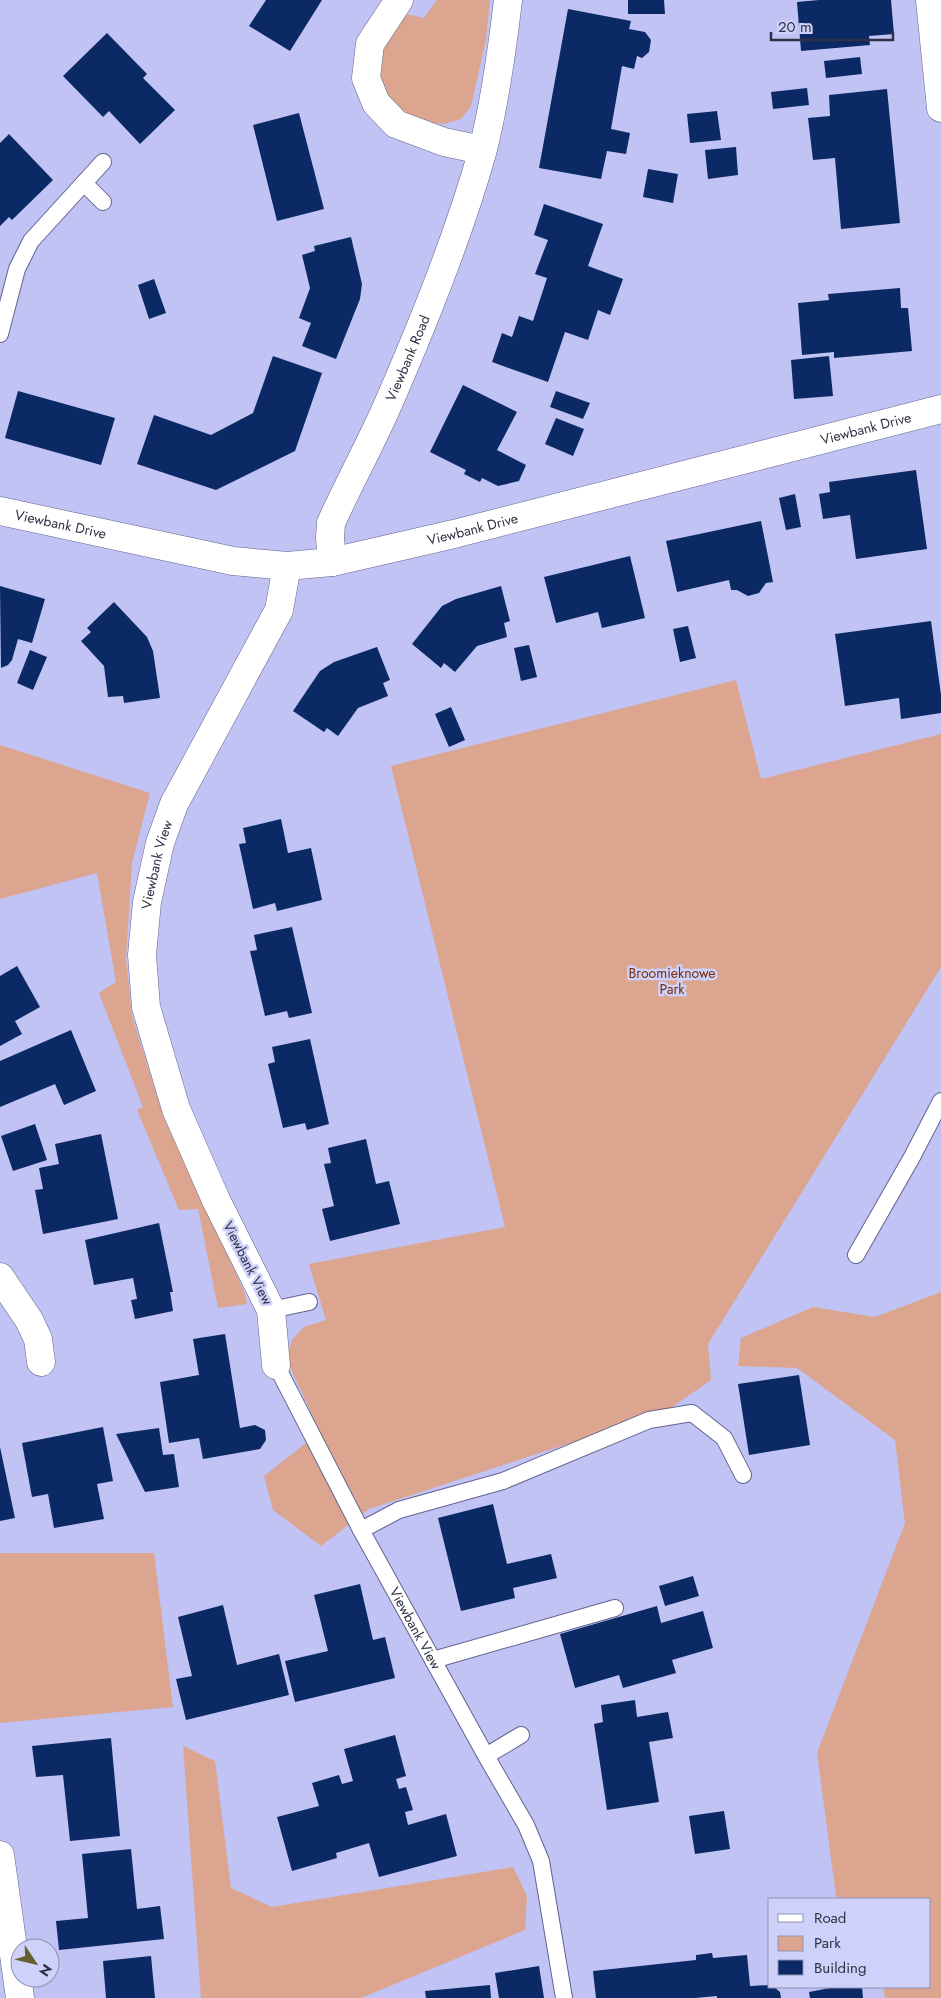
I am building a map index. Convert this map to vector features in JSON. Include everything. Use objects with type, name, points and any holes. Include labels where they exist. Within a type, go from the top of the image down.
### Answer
[{"type":"street","points":[[399,0],[370,44],[366,78],[376,103],[396,124],[444,142],[482,150]]},
{"type":"street","name":"Viewbank Road","points":[[332,562],[331,524],[384,412],[429,306],[467,200],[482,150],[500,64],[508,0]]},
{"type":"street","points":[[930,0],[941,108]]},
{"type":"street","name":"Viewbank Drive","points":[[0,511],[225,559],[287,566],[332,562],[454,534],[941,409]]},
{"type":"street","name":"Viewbank View","points":[[276,1365],[271,1310],[216,1200],[176,1109],[146,1007],[142,955],[147,902],[162,835],[174,804],[279,610],[287,566]]},
{"type":"street","points":[[0,1278],[30,1320],[38,1339],[41,1362]]},
{"type":"street","points":[[0,1855],[20,1998]]},
{"type":"lane","points":[[0,334],[17,269],[31,241],[103,162]]},
{"type":"lane","points":[[84,183],[103,202]]},
{"type":"lane","points":[[856,1256],[941,1101]]},
{"type":"lane","points":[[271,1310],[309,1302]]},
{"type":"lane","name":"Viewbank View","points":[[276,1365],[361,1530],[526,1826],[541,1861],[564,1998]]},
{"type":"lane","points":[[361,1530],[399,1510],[503,1481],[649,1420],[676,1415],[692,1413],[724,1438],[742,1475]]},
{"type":"lane","points":[[432,1660],[615,1608]]},
{"type":"lane","points":[[486,1756],[522,1735]]},
{"type":"green space","points":[[437,0],[490,0],[486,40],[471,106],[461,119],[444,124],[426,122],[403,114],[385,97],[376,74],[380,48],[402,13],[424,18]]},
{"type":"green space","name":"Broomieknowe Park","points":[[736,680],[761,779],[941,734],[941,967],[708,1344],[711,1380],[665,1412],[369,1509],[321,1546],[273,1510],[264,1476],[320,1432],[289,1365],[288,1353],[292,1340],[304,1327],[326,1320],[309,1264],[505,1227],[391,766]]},
{"type":"green space","points":[[0,745],[150,793],[132,863],[126,958],[132,1016],[164,1118],[244,1291],[247,1304],[218,1308],[198,1209],[179,1210],[137,1110],[143,1107],[99,993],[116,982],[97,873],[0,899]]},
{"type":"green space","points":[[941,1292],[941,1998],[885,1998],[883,1988],[931,1988],[931,1898],[842,1898],[836,1896],[817,1753],[905,1523],[895,1440],[797,1368],[738,1366],[741,1338],[813,1307],[875,1317]]},
{"type":"green space","points":[[0,1553],[154,1553],[173,1707],[0,1723]]},
{"type":"green space","points":[[183,1746],[215,1761],[231,1888],[272,1907],[513,1867],[527,1896],[525,1930],[361,1998],[201,1998]]},
{"type":"building","points":[[266,0],[322,0],[290,51],[249,26]]},
{"type":"building","points":[[628,0],[664,0],[665,14],[628,14]]},
{"type":"building","points":[[819,0],[891,0],[894,34],[869,36],[870,45],[801,51],[797,2]]},
{"type":"building","points":[[568,9],[631,21],[629,29],[645,32],[651,40],[649,52],[642,58],[637,56],[634,69],[622,66],[611,129],[630,133],[626,154],[607,151],[601,179],[539,168]]},
{"type":"building","points":[[107,33],[147,74],[143,78],[175,110],[140,144],[109,111],[103,117],[63,76]]},
{"type":"building","points":[[860,57],[862,74],[826,78],[824,61]]},
{"type":"building","points":[[807,88],[809,105],[773,109],[771,92]]},
{"type":"building","points":[[887,89],[900,223],[841,229],[835,158],[813,160],[808,118],[830,116],[829,95]]},
{"type":"building","points":[[717,111],[721,140],[690,143],[687,114]]},
{"type":"building","points":[[299,113],[324,209],[277,221],[253,125]]},
{"type":"building","points":[[9,134],[53,180],[12,220],[9,217],[0,226],[0,143]]},
{"type":"building","points":[[736,147],[738,175],[708,179],[705,150]]},
{"type":"building","points":[[648,169],[678,174],[673,203],[643,197]]},
{"type":"building","points":[[544,204],[603,224],[588,266],[623,279],[610,315],[598,310],[588,340],[565,332],[548,382],[492,362],[502,333],[512,337],[519,316],[533,321],[547,278],[535,274],[548,240],[534,235]]},
{"type":"building","points":[[351,237],[362,284],[360,299],[336,359],[302,346],[311,323],[299,318],[310,288],[302,255],[315,251],[314,246]]},
{"type":"building","points":[[154,279],[166,313],[149,319],[138,285]]},
{"type":"building","points":[[900,288],[901,308],[908,308],[912,351],[834,358],[834,352],[802,355],[798,303],[829,300],[828,294]]},
{"type":"building","points":[[273,356],[322,373],[295,451],[216,490],[137,464],[154,415],[211,435],[253,413]]},
{"type":"building","points":[[829,356],[833,396],[794,399],[791,360]]},
{"type":"building","points":[[463,385],[517,412],[497,450],[526,465],[519,481],[498,486],[482,478],[480,482],[464,474],[466,470],[430,452]]},
{"type":"building","points":[[18,391],[115,418],[101,465],[5,438]]},
{"type":"building","points":[[556,391],[590,403],[583,419],[550,407]]},
{"type":"building","points":[[556,418],[584,429],[573,456],[545,444]]},
{"type":"building","points":[[916,470],[927,549],[856,559],[850,515],[823,519],[819,494],[830,492],[829,482]]},
{"type":"building","points":[[795,494],[801,527],[786,530],[779,498]]},
{"type":"building","points":[[761,521],[773,582],[766,583],[759,593],[748,596],[737,590],[731,590],[729,580],[677,592],[666,541]]},
{"type":"building","points":[[630,556],[645,618],[602,628],[598,612],[556,623],[544,577]]},
{"type":"building","points":[[0,586],[45,599],[32,643],[18,639],[12,660],[8,665],[1,668]]},
{"type":"building","points":[[501,586],[510,621],[504,623],[507,637],[477,646],[455,672],[444,663],[441,668],[412,644],[442,606],[456,599]]},
{"type":"building","points":[[114,602],[147,637],[153,651],[160,698],[124,703],[123,696],[108,697],[104,666],[81,641],[91,632],[87,628]]},
{"type":"building","points":[[931,621],[941,695],[941,713],[901,719],[899,698],[845,706],[835,634]]},
{"type":"building","points":[[688,626],[696,658],[680,662],[673,629]]},
{"type":"building","points":[[529,645],[537,677],[521,681],[514,648]]},
{"type":"building","points":[[377,647],[390,680],[383,683],[388,696],[358,708],[338,736],[327,728],[324,732],[293,711],[320,671],[334,662]]},
{"type":"building","points":[[30,650],[47,657],[33,690],[17,683]]},
{"type":"building","points":[[451,707],[465,740],[449,747],[435,714]]},
{"type":"building","points":[[281,819],[288,853],[311,848],[322,900],[277,911],[275,903],[253,909],[239,844],[246,843],[243,828]]},
{"type":"building","points":[[292,927],[312,1013],[289,1018],[287,1011],[265,1016],[250,951],[257,950],[254,935]]},
{"type":"building","points":[[17,966],[40,1007],[15,1021],[22,1034],[0,1046],[0,976]]},
{"type":"building","points":[[71,1030],[96,1091],[64,1105],[55,1084],[0,1107],[0,1061]]},
{"type":"building","points":[[310,1039],[329,1124],[307,1130],[305,1123],[283,1128],[268,1064],[275,1062],[272,1047]]},
{"type":"building","points":[[35,1124],[47,1160],[13,1171],[1,1136]]},
{"type":"building","points":[[101,1134],[118,1219],[43,1234],[35,1190],[43,1189],[39,1168],[59,1164],[55,1144]]},
{"type":"building","points":[[366,1139],[376,1184],[389,1181],[400,1224],[330,1241],[322,1209],[334,1206],[324,1164],[331,1163],[328,1148]]},
{"type":"building","points":[[159,1223],[173,1292],[170,1292],[173,1311],[135,1319],[131,1300],[137,1299],[133,1278],[94,1285],[85,1240]]},
{"type":"building","points":[[225,1334],[240,1428],[255,1425],[265,1430],[266,1440],[260,1449],[203,1459],[199,1438],[169,1443],[160,1382],[199,1375],[193,1339]]},
{"type":"building","points":[[799,1375],[810,1445],[749,1455],[738,1384]]},
{"type":"building","points":[[103,1427],[113,1481],[97,1484],[104,1519],[54,1528],[48,1494],[32,1497],[22,1443]]},
{"type":"building","points":[[159,1428],[163,1455],[174,1454],[179,1487],[145,1492],[116,1434]]},
{"type":"building","points":[[0,1447],[15,1518],[0,1521]]},
{"type":"building","points":[[493,1504],[507,1564],[551,1554],[557,1578],[513,1588],[515,1598],[461,1611],[438,1518]]},
{"type":"building","points":[[693,1576],[699,1596],[665,1606],[659,1586]]},
{"type":"building","points":[[360,1584],[373,1640],[385,1637],[395,1678],[295,1702],[285,1661],[328,1651],[314,1595]]},
{"type":"building","points":[[223,1605],[237,1665],[279,1654],[289,1695],[186,1720],[176,1679],[192,1676],[178,1617]]},
{"type":"building","points":[[657,1606],[661,1623],[703,1611],[713,1648],[672,1660],[676,1673],[623,1688],[619,1675],[575,1688],[560,1634]]},
{"type":"building","points":[[635,1700],[637,1717],[668,1712],[673,1738],[649,1742],[659,1802],[607,1810],[594,1724],[603,1722],[601,1705]]},
{"type":"building","points":[[395,1735],[406,1776],[396,1779],[399,1789],[406,1787],[413,1810],[405,1812],[408,1825],[446,1814],[457,1856],[379,1877],[369,1843],[336,1853],[337,1858],[292,1871],[277,1817],[319,1806],[312,1783],[339,1775],[342,1784],[353,1781],[344,1749]]},
{"type":"building","points":[[111,1738],[120,1836],[70,1841],[63,1775],[36,1777],[32,1746]]},
{"type":"building","points":[[724,1811],[730,1849],[695,1854],[689,1816]]},
{"type":"building","points":[[131,1849],[137,1909],[160,1906],[164,1939],[60,1950],[60,1938],[58,1938],[56,1921],[88,1918],[82,1854]]},
{"type":"building","points":[[712,1953],[713,1958],[747,1955],[750,1986],[768,1985],[768,1988],[775,1988],[780,1992],[781,1998],[717,1998],[717,1996],[695,1998],[596,1998],[593,1971],[696,1960],[696,1955]]},
{"type":"building","points":[[151,1956],[155,1998],[106,1998],[103,1961]]},
{"type":"building","points":[[539,1966],[544,1998],[499,1998],[495,1973]]},
{"type":"building","points":[[490,1985],[491,1998],[426,1998],[425,1991]]},
{"type":"building","points":[[830,1988],[862,1988],[863,1998],[810,1998],[809,1992]]}]
